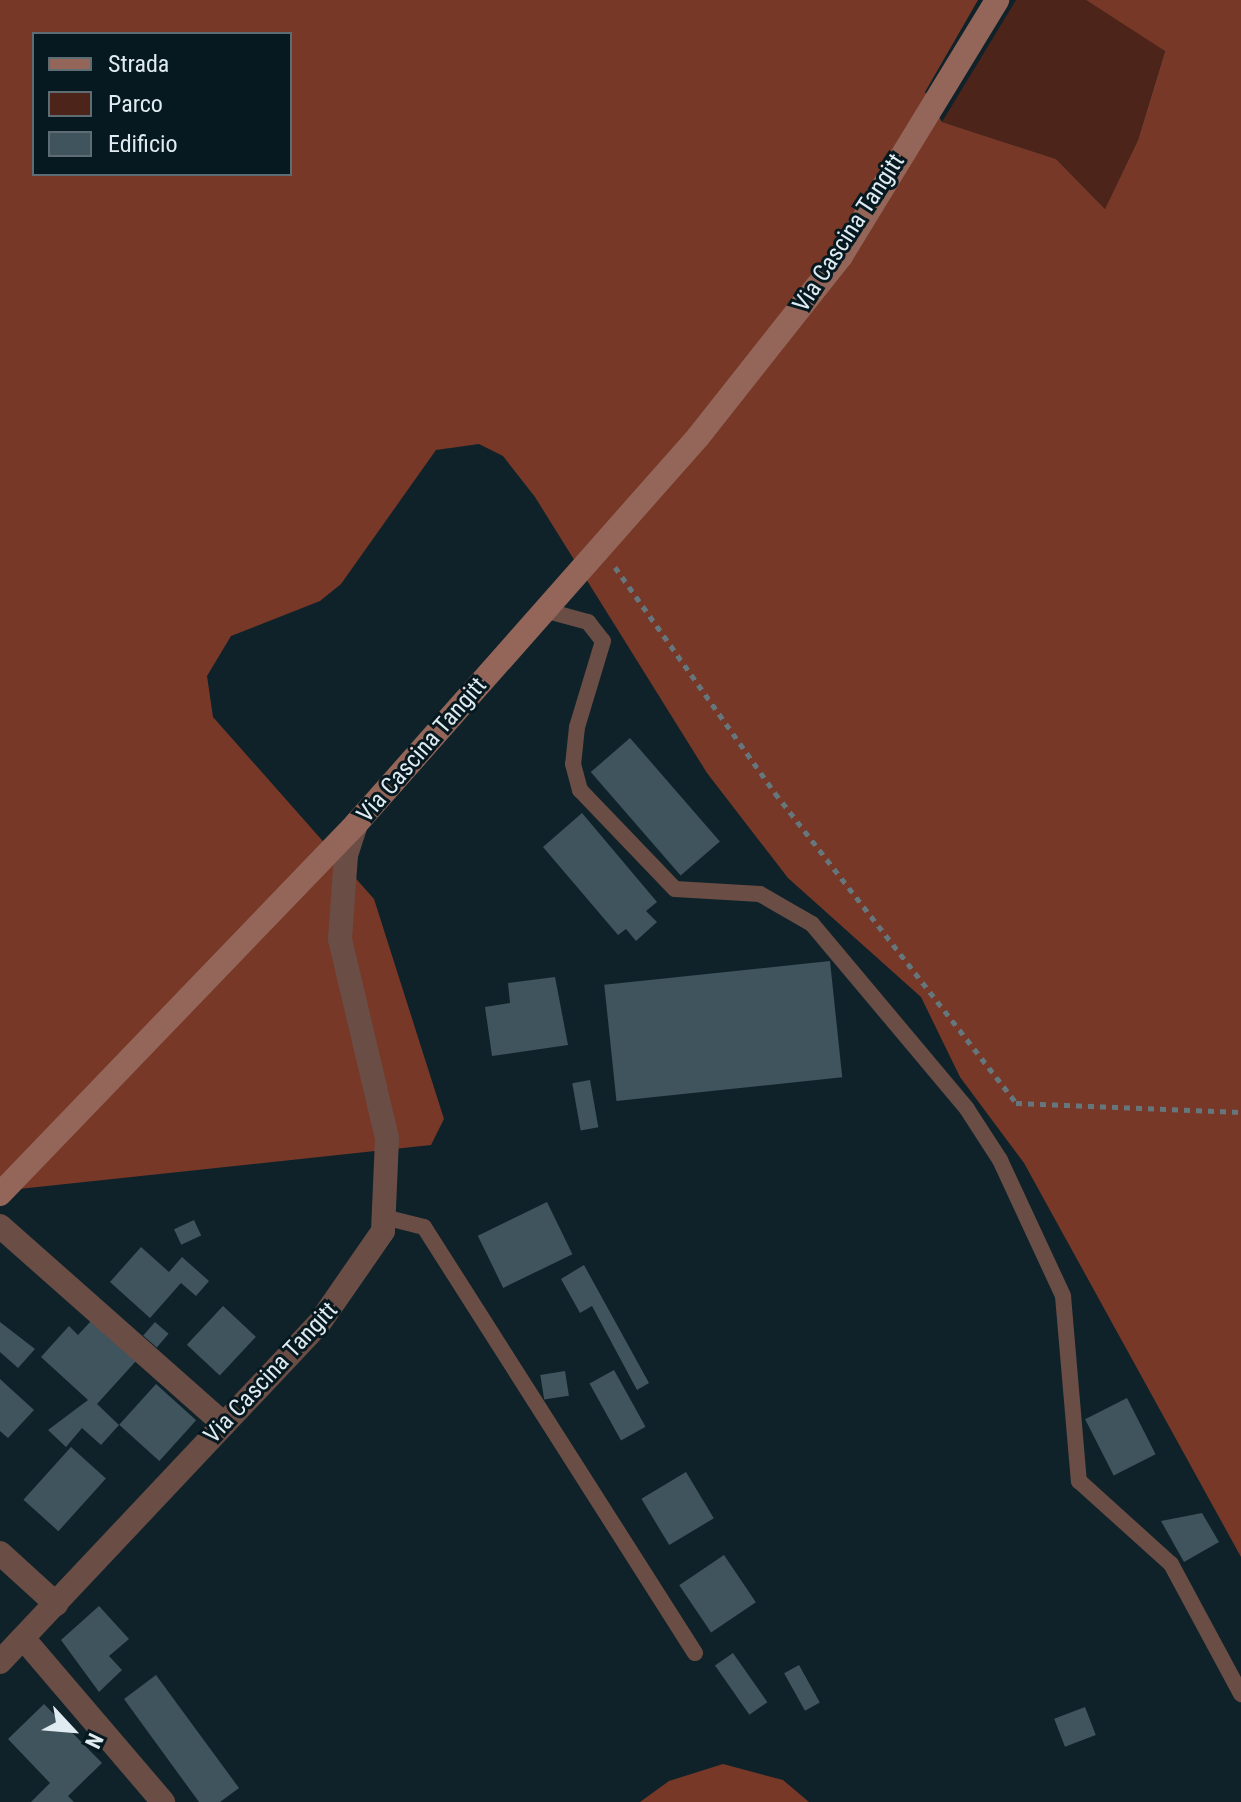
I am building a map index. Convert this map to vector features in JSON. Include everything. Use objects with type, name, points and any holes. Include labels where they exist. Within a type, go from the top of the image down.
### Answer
[{"type":"street","name":"Via Cascina Tangitt","points":[[0,1662],[334,1308],[388,1218],[387,1138],[340,939],[346,855],[356,824],[698,437],[841,256],[997,0]]},
{"type":"street","points":[[0,1194],[356,824]]},
{"type":"street","points":[[0,1226],[224,1424]]},
{"type":"street","points":[[0,1553],[56,1604]]},
{"type":"street","points":[[23,1638],[163,1802]]},
{"type":"lane","points":[[544,610],[588,622],[603,641],[577,727],[573,764],[580,790],[675,889],[760,894],[812,924],[992,1147],[1063,1296],[1079,1481],[1171,1564],[1241,1694]]},
{"type":"lane","points":[[388,1218],[424,1227],[695,1653]]},
{"type":"path","points":[[601,546],[775,793],[1016,1103],[1241,1112]]},
{"type":"green space","points":[[1016,0],[1086,0],[1165,50],[1138,140],[1105,209],[1056,159],[942,122]]},
{"type":"shaded area","points":[[0,0],[978,0],[925,92],[942,122],[1056,159],[1105,209],[1138,140],[1165,51],[1086,0],[1241,0],[1241,1557],[1024,1163],[960,1077],[921,997],[788,878],[707,773],[535,497],[503,456],[479,444],[436,450],[341,584],[320,601],[231,636],[207,676],[213,717],[374,899],[444,1119],[431,1145],[0,1191]]},
{"type":"shaded area","points":[[723,1764],[783,1780],[809,1802],[640,1802],[669,1781]]},
{"type":"building","points":[[630,738],[720,841],[681,876],[591,772]]},
{"type":"building","points":[[582,813],[657,902],[646,911],[657,922],[636,941],[626,929],[618,935],[543,847]]},
{"type":"building","points":[[830,961],[842,1077],[616,1101],[604,985]]},
{"type":"building","points":[[555,977],[568,1045],[492,1056],[485,1007],[510,1003],[508,983]]},
{"type":"building","points":[[590,1080],[598,1127],[581,1130],[572,1083]]},
{"type":"building","points":[[547,1202],[572,1254],[503,1288],[478,1236]]},
{"type":"building","points":[[194,1220],[201,1235],[181,1245],[174,1229]]},
{"type":"building","points":[[141,1247],[169,1272],[182,1257],[209,1281],[196,1296],[181,1283],[150,1318],[110,1282]]},
{"type":"building","points":[[584,1265],[649,1383],[637,1390],[592,1306],[580,1313],[561,1279]]},
{"type":"building","points":[[223,1306],[256,1337],[220,1375],[187,1345]]},
{"type":"building","points":[[91,1321],[136,1361],[97,1404],[119,1425],[101,1445],[82,1428],[66,1447],[48,1430],[88,1400],[41,1357],[69,1326],[78,1335]]},
{"type":"building","points":[[0,1322],[35,1349],[18,1368],[0,1352]]},
{"type":"building","points":[[155,1322],[169,1334],[157,1347],[143,1336]]},
{"type":"building","points":[[614,1370],[646,1427],[621,1440],[590,1384]]},
{"type":"building","points":[[565,1371],[569,1396],[544,1400],[540,1375]]},
{"type":"building","points":[[0,1379],[34,1410],[8,1438],[0,1431]]},
{"type":"building","points":[[156,1384],[196,1420],[159,1461],[119,1425]]},
{"type":"building","points":[[1127,1398],[1156,1454],[1114,1475],[1085,1419]]},
{"type":"building","points":[[71,1447],[106,1478],[58,1531],[23,1500]]},
{"type":"building","points":[[686,1472],[714,1518],[669,1545],[641,1499]]},
{"type":"building","points":[[1202,1513],[1219,1542],[1184,1562],[1161,1521]]},
{"type":"building","points":[[724,1555],[756,1602],[711,1632],[679,1585]]},
{"type":"building","points":[[99,1606],[129,1639],[109,1656],[122,1670],[99,1692],[61,1640]]},
{"type":"building","points":[[733,1653],[767,1702],[749,1715],[715,1666]]},
{"type":"building","points":[[799,1665],[820,1703],[805,1711],[784,1673]]},
{"type":"building","points":[[156,1675],[239,1788],[220,1802],[199,1802],[124,1699]]},
{"type":"building","points":[[44,1704],[102,1763],[68,1796],[74,1802],[31,1802],[50,1783],[8,1739]]},
{"type":"building","points":[[1085,1707],[1096,1735],[1065,1747],[1054,1719]]}]
